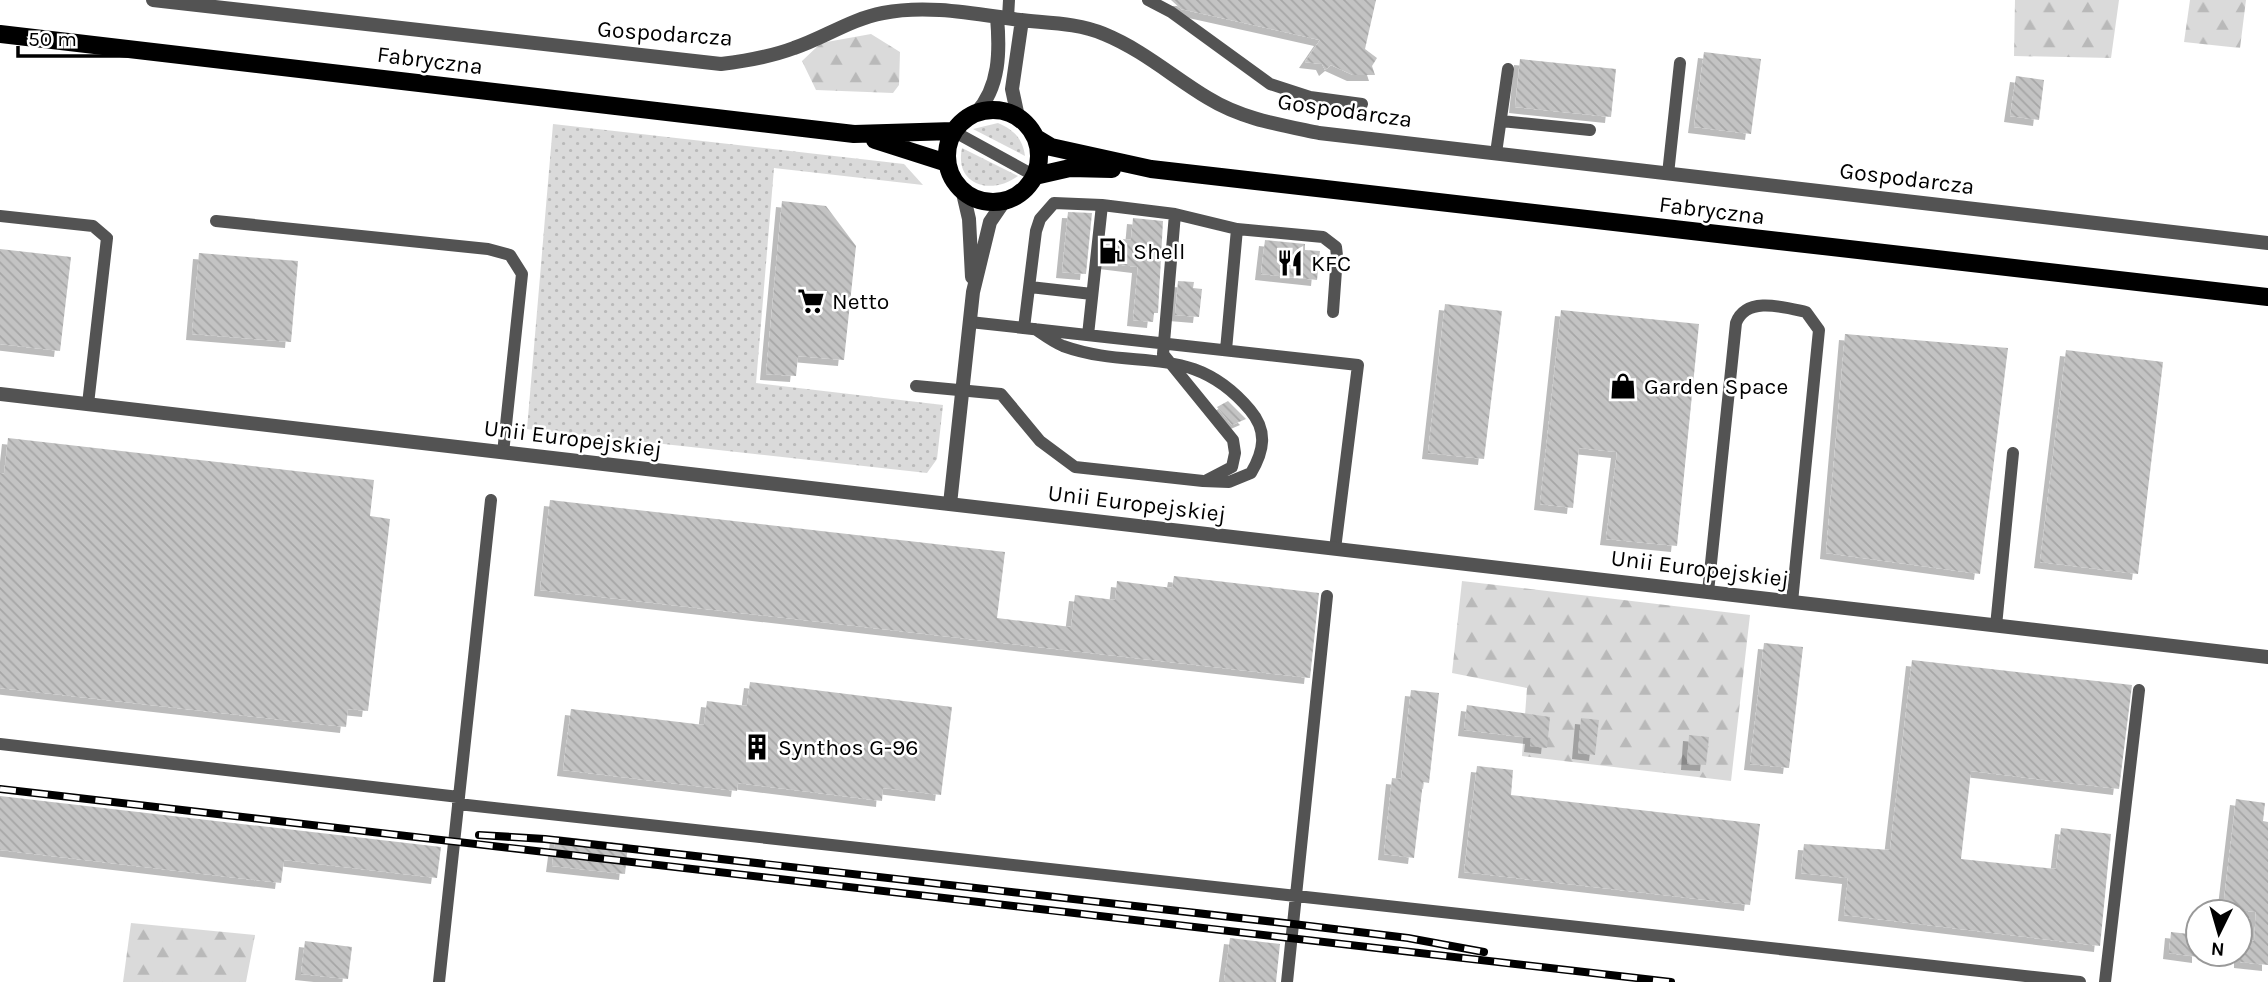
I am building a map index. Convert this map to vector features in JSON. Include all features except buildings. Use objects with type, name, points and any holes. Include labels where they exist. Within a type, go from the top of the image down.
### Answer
[{"type":"main road","name":"Fabryczna","points":[[0,34],[854,134],[953,131]]},
{"type":"main road","points":[[998,109],[1018,117],[1036,138],[1040,159],[1035,176],[1021,192],[1005,200],[982,200],[962,189],[947,163],[948,144],[953,131],[976,113],[998,109]]},
{"type":"main road","name":"Fabryczna","points":[[854,134],[920,152],[947,163]]},
{"type":"main road","name":"Fabryczna","points":[[1036,138],[1051,147],[1151,169]]},
{"type":"main road","name":"Fabryczna","points":[[1035,176],[1070,168],[1151,169],[2268,297]]},
{"type":"street","name":"Gospodarcza","points":[[153,0],[721,64],[757,59],[795,48],[835,29],[883,13],[935,9],[1102,33],[1144,52],[1209,99],[1268,123],[1320,133],[2268,243]]},
{"type":"street","points":[[976,113],[992,88],[998,37],[1009,18]]},
{"type":"street","points":[[1009,18],[1013,89],[1018,117]]},
{"type":"street","points":[[962,189],[969,219],[973,292]]},
{"type":"street","points":[[950,504],[973,292],[990,222],[1005,200]]},
{"type":"street","name":"Unii Europejskiej","points":[[0,394],[2268,657]]},
{"type":"lane","points":[[1009,0],[1009,18]]},
{"type":"lane","points":[[1148,0],[1182,19],[1269,84],[1310,97],[1362,104]]},
{"type":"lane","points":[[1668,174],[1680,63]]},
{"type":"lane","points":[[1496,153],[1508,69]]},
{"type":"lane","points":[[1501,121],[1590,130]]},
{"type":"lane","points":[[953,131],[1035,176]]},
{"type":"lane","points":[[1029,329],[1036,231],[1047,209],[1054,204],[1066,202],[1175,214],[1237,229],[1323,237],[1330,241],[1337,256],[1333,312]]},
{"type":"lane","points":[[1088,335],[1102,205]]},
{"type":"lane","points":[[1175,214],[1162,343],[1169,363],[1233,440],[1235,453],[1232,467],[1203,481]]},
{"type":"lane","points":[[0,216],[93,226],[107,238],[88,404]]},
{"type":"lane","points":[[216,221],[488,249],[510,255],[522,274],[503,453]]},
{"type":"lane","points":[[1226,350],[1237,229]]},
{"type":"lane","points":[[1030,287],[1093,294]]},
{"type":"lane","points":[[1708,592],[1736,323],[1740,312],[1749,306],[1793,309],[1806,312],[1819,330],[1792,602]]},
{"type":"lane","points":[[970,322],[1358,365],[1335,549]]},
{"type":"lane","points":[[916,386],[1001,394],[1040,441],[1075,467],[1229,482],[1251,473],[1263,446],[1263,431],[1258,419],[1231,387],[1199,369],[1061,345],[1029,329]]},
{"type":"lane","points":[[1996,626],[2013,453]]},
{"type":"lane","points":[[439,982],[491,500]]},
{"type":"lane","points":[[1287,982],[1327,596]]},
{"type":"lane","points":[[2105,982],[2139,690]]},
{"type":"lane","points":[[0,744],[458,801],[1296,897],[2080,982]]},
{"type":"green space","points":[[2015,0],[2119,0],[2111,58],[2014,56]]},
{"type":"green space","points":[[2190,0],[2246,0],[2240,48],[2184,42]]},
{"type":"green space","points":[[871,34],[900,52],[899,85],[893,93],[816,90],[802,61],[821,43]]},
{"type":"green space","points":[[998,123],[1017,136],[1025,156],[973,129]]},
{"type":"green space","points":[[553,124],[904,164],[923,185],[774,168],[756,383],[943,405],[937,459],[927,473],[527,429]]},
{"type":"green space","points":[[962,148],[1018,176],[997,185],[977,183],[964,171],[961,161]]},
{"type":"green space","points":[[1462,581],[1750,615],[1731,781],[1522,756],[1527,688],[1452,673]]},
{"type":"green space","points":[[131,923],[255,935],[246,982],[123,982]]},
{"type":"railway","points":[[0,789],[1671,982]]},
{"type":"railway","points":[[479,835],[545,839],[1293,924],[1408,938],[1484,952]]},
{"type":"place","name":"Shell","points":[[1112,251]]},
{"type":"place","name":"KFC","points":[[1290,263]]},
{"type":"place","name":"Netto","points":[[811,301]]},
{"type":"place","name":"Garden Space","points":[[1623,386]]},
{"type":"place","name":"Synthos G-96","points":[[757,747]]}]
